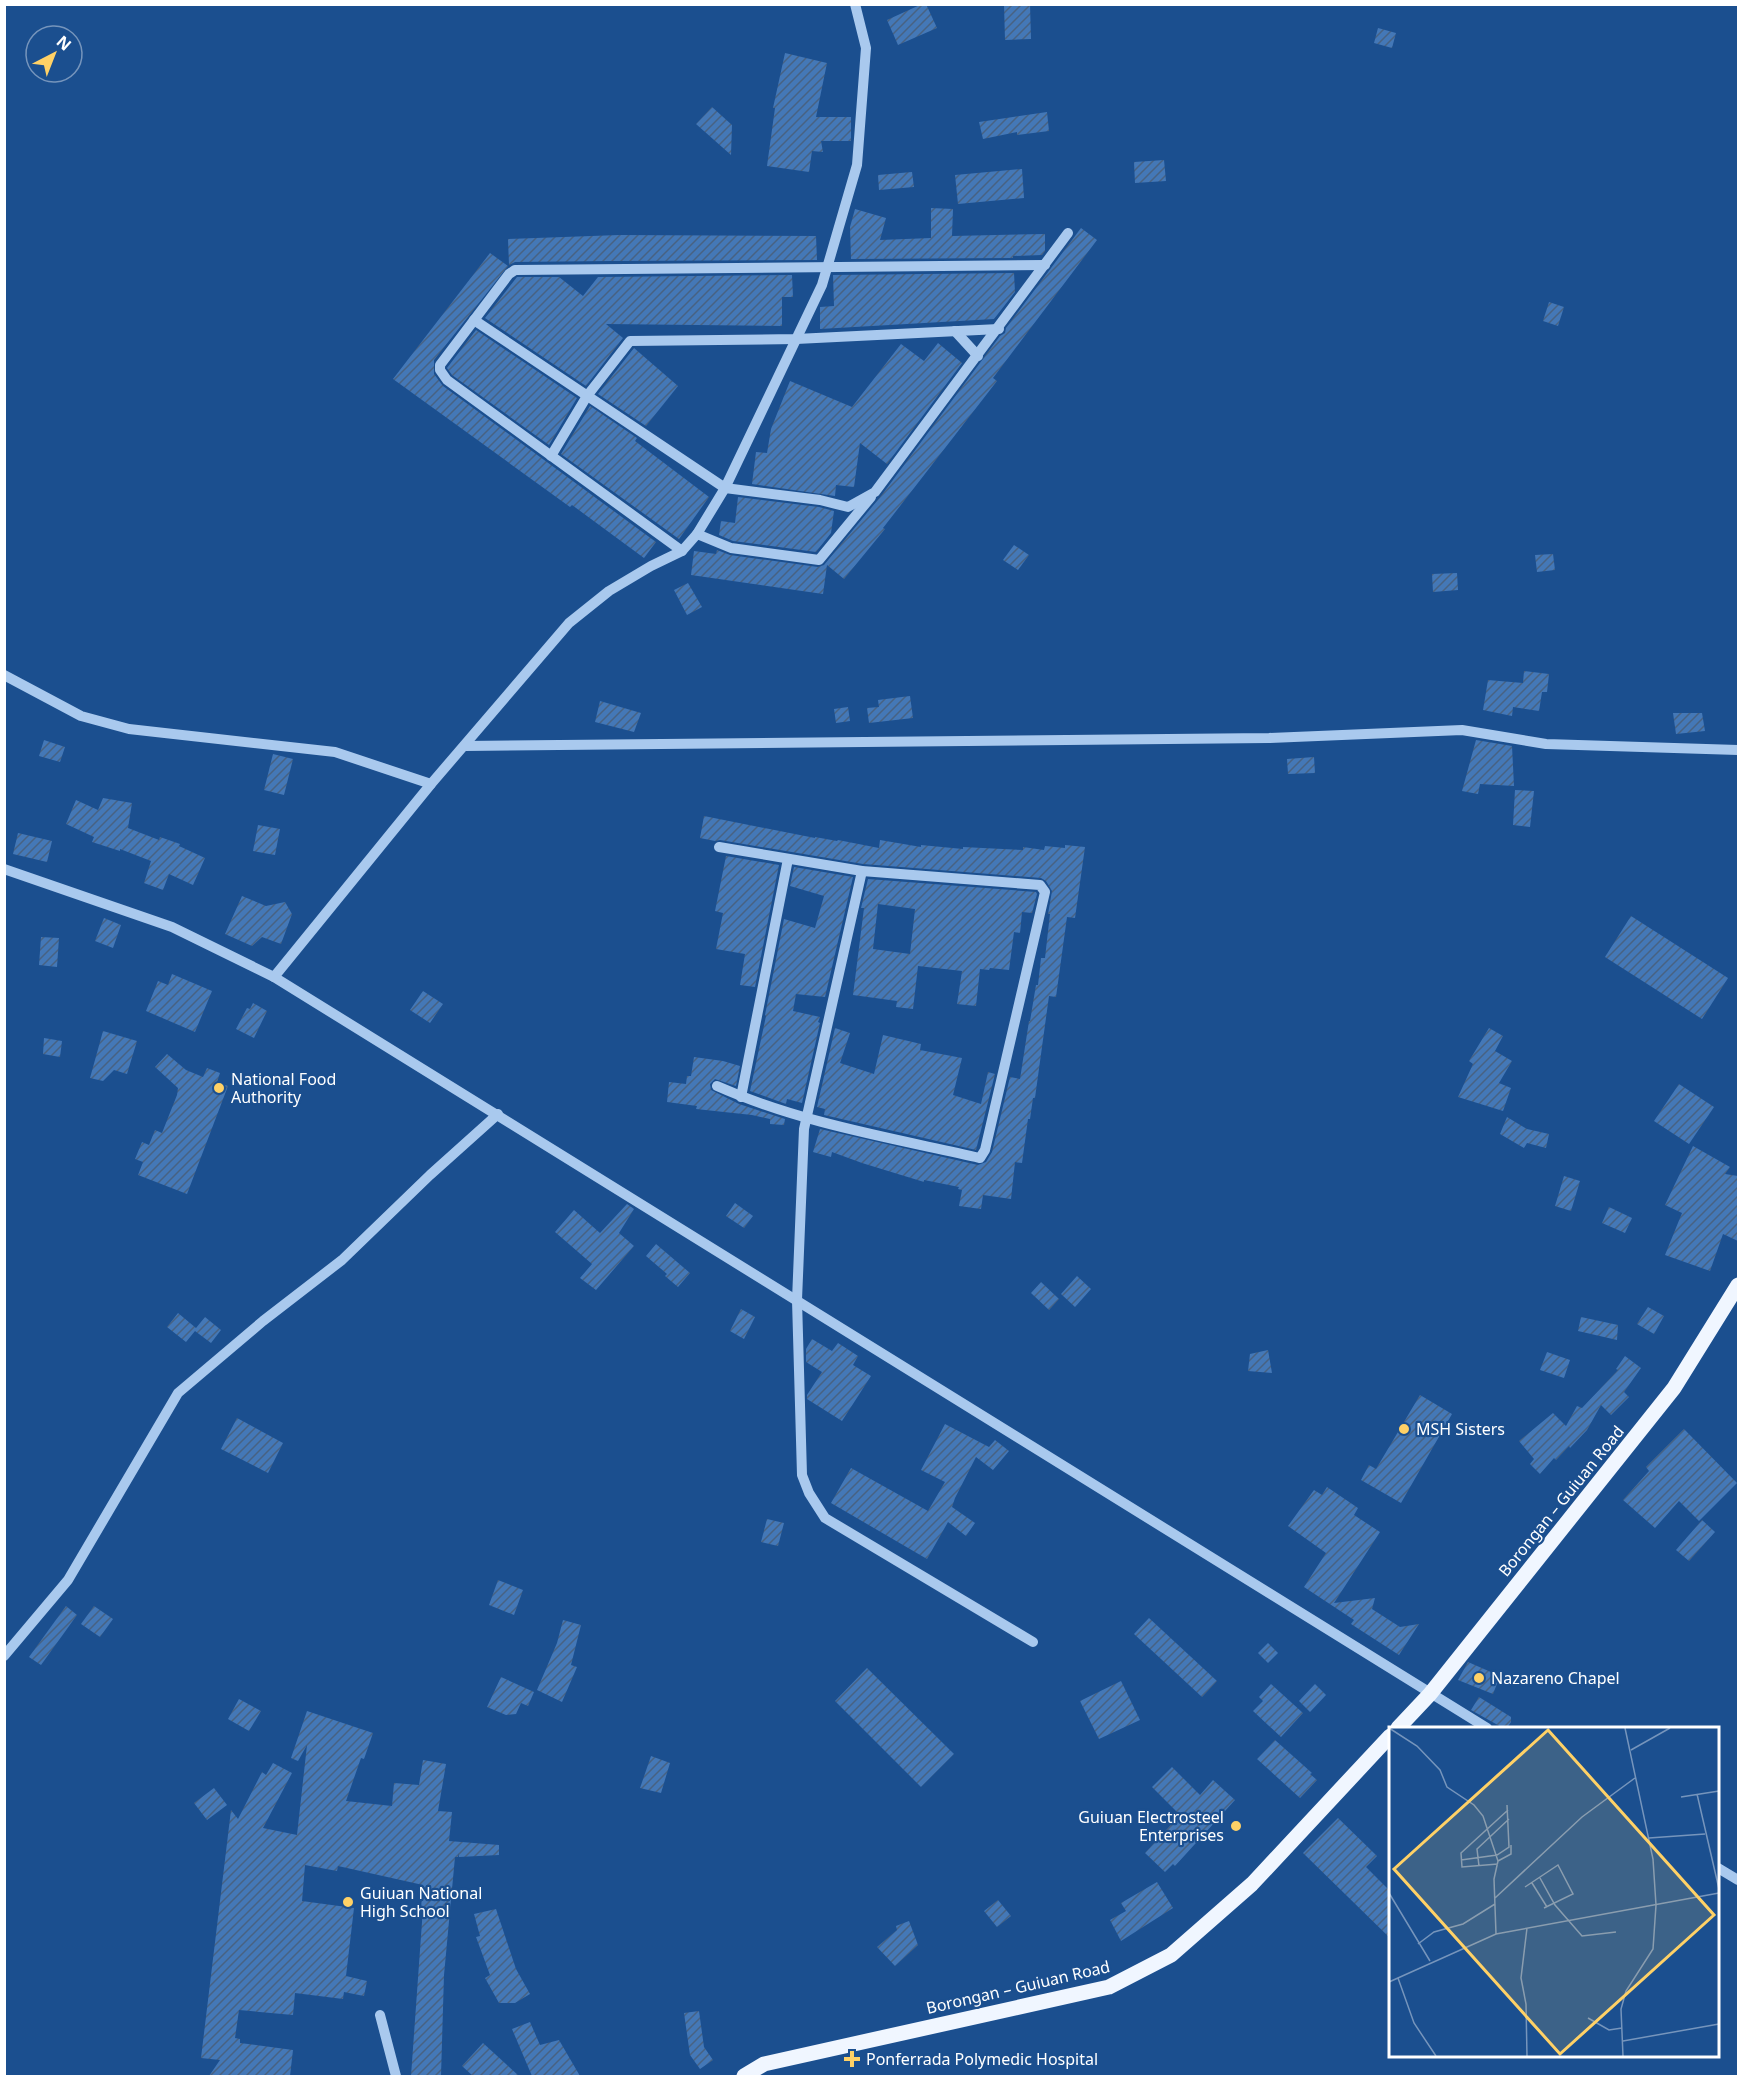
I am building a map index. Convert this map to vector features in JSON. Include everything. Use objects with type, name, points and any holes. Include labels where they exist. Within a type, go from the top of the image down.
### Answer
[{"type":"main road","name":"Borongan – Guiuan Road","points":[[1399,1727],[1430,1694],[1674,1389],[1738,1285]]},
{"type":"main road","name":"Borongan – Guiuan Road","points":[[744,2076],[764,2064],[1109,1987],[1171,1955],[1252,1884],[1389,1737]]},
{"type":"street","points":[[274,976],[431,784],[569,623],[609,591],[682,551],[697,534],[725,488],[822,285],[857,165],[866,48],[855,4]]},
{"type":"street","points":[[697,534],[731,548],[819,560],[876,492],[1068,233]]},
{"type":"street","points":[[682,551],[447,380],[440,370],[440,365],[509,274],[515,270],[1045,265]]},
{"type":"street","points":[[474,320],[725,488],[820,500],[848,507],[876,492]]},
{"type":"street","points":[[551,456],[587,396],[630,341],[796,339],[999,329]]},
{"type":"street","points":[[955,331],[978,356]]},
{"type":"street","points":[[4,675],[81,716],[129,729],[335,752],[431,784]]},
{"type":"street","points":[[465,746],[1269,738],[1462,730],[1546,744],[1738,750]]},
{"type":"street","points":[[717,1086],[741,1097],[806,1118],[980,1158],[985,1150],[1045,892],[1040,885],[862,871],[719,847]]},
{"type":"street","points":[[741,1097],[788,859]]},
{"type":"street","points":[[4,870],[172,927],[274,976],[1485,1727]]},
{"type":"street","points":[[862,871],[804,1129],[796,1300],[802,1475],[809,1493],[825,1518],[1033,1642]]},
{"type":"street","points":[[4,1656],[68,1580],[178,1393],[263,1321],[342,1260],[430,1175],[498,1114]]},
{"type":"street","points":[[1719,1869],[1738,1880]]},
{"type":"street","points":[[380,2015],[396,2076]]},
{"type":"building","points":[[926,4],[937,28],[898,45],[887,20]]},
{"type":"building","points":[[1004,4],[1030,4],[1031,39],[1005,40]]},
{"type":"building","points":[[1378,28],[1396,33],[1392,48],[1374,43]]},
{"type":"building","points":[[785,53],[827,63],[816,117],[851,117],[851,141],[821,141],[823,152],[812,151],[809,172],[767,166],[775,108],[773,108]]},
{"type":"building","points":[[712,107],[732,125],[731,155],[696,124]]},
{"type":"building","points":[[1047,112],[1049,131],[1017,135],[1017,132],[983,139],[979,122]]},
{"type":"building","points":[[1164,160],[1166,181],[1135,183],[1134,162]]},
{"type":"building","points":[[1022,169],[1024,198],[958,204],[955,175]]},
{"type":"building","points":[[912,172],[914,187],[879,190],[878,175]]},
{"type":"building","points":[[931,208],[953,209],[952,236],[1045,234],[1045,251],[1042,255],[1013,256],[1013,258],[851,259],[850,227],[855,209],[886,218],[880,240],[931,238]]},
{"type":"building","points":[[1081,228],[1097,240],[993,378],[997,381],[883,528],[885,529],[844,579],[827,565],[823,594],[691,575],[694,551],[716,554],[717,550],[730,555],[818,567],[824,565],[881,496],[1000,336],[1005,333],[1006,328]]},
{"type":"building","points":[[619,235],[816,236],[817,260],[515,262],[509,265],[508,239]]},
{"type":"building","points":[[490,253],[508,266],[434,360],[434,374],[443,386],[656,542],[644,558],[393,379]]},
{"type":"building","points":[[1014,273],[1015,292],[994,319],[820,329],[820,307],[834,306],[833,275]]},
{"type":"building","points":[[792,275],[793,297],[782,297],[782,326],[606,324],[623,338],[586,386],[485,318],[517,277],[559,277],[583,296],[598,277]]},
{"type":"building","points":[[1549,302],[1564,307],[1558,326],[1543,321]]},
{"type":"building","points":[[476,330],[577,398],[549,445],[452,375],[447,368]]},
{"type":"building","points":[[938,343],[962,363],[887,464],[860,443],[854,487],[836,485],[835,496],[752,484],[756,452],[767,453],[771,429],[790,381],[852,407],[901,344],[924,361]]},
{"type":"building","points":[[634,348],[678,386],[646,426],[598,394]]},
{"type":"building","points":[[590,406],[637,438],[635,441],[709,497],[679,539],[561,454]]},
{"type":"building","points":[[738,497],[834,511],[831,533],[816,552],[733,541],[719,535],[721,521],[735,523]]},
{"type":"building","points":[[1014,545],[1029,555],[1018,570],[1003,560]]},
{"type":"building","points":[[1553,554],[1555,570],[1537,572],[1535,555]]},
{"type":"building","points":[[1457,573],[1458,590],[1433,592],[1432,574]]},
{"type":"building","points":[[688,583],[702,607],[687,615],[674,590]]},
{"type":"building","points":[[1524,671],[1549,674],[1547,692],[1542,692],[1539,711],[1513,707],[1512,716],[1483,710],[1488,680],[1523,683]]},
{"type":"building","points":[[910,696],[913,718],[869,723],[867,708],[879,707],[878,700]]},
{"type":"building","points":[[600,701],[641,713],[634,732],[595,722]]},
{"type":"building","points":[[848,707],[850,721],[836,723],[834,709]]},
{"type":"building","points":[[1673,713],[1702,713],[1705,731],[1676,734]]},
{"type":"building","points":[[44,740],[65,747],[60,762],[39,756]]},
{"type":"building","points":[[1476,740],[1512,746],[1514,786],[1480,784],[1478,794],[1462,791]]},
{"type":"building","points":[[273,754],[293,759],[284,795],[264,790]]},
{"type":"building","points":[[1314,757],[1315,773],[1288,774],[1287,759]]},
{"type":"building","points":[[1515,790],[1534,791],[1530,827],[1513,825]]},
{"type":"building","points":[[103,798],[132,803],[128,828],[159,840],[160,837],[180,844],[179,846],[205,858],[193,885],[169,874],[163,890],[144,883],[151,861],[120,849],[120,851],[92,842],[94,837],[66,824],[76,800],[98,810]]},
{"type":"building","points":[[704,816],[879,848],[880,840],[921,847],[921,845],[963,849],[963,847],[1023,850],[1023,847],[1044,850],[1045,846],[1065,848],[1065,845],[1085,847],[1075,918],[1067,917],[1056,997],[1049,996],[1035,1098],[1033,1098],[1030,1119],[1028,1119],[1022,1163],[1015,1162],[1011,1199],[983,1195],[981,1209],[959,1206],[962,1190],[958,1189],[959,1187],[924,1180],[924,1182],[832,1152],[831,1157],[813,1152],[820,1129],[978,1165],[986,1162],[992,1152],[1010,1077],[1020,1079],[1041,958],[1045,958],[1052,891],[1046,881],[1041,878],[863,864],[715,841],[700,838]]},
{"type":"building","points":[[258,825],[280,829],[275,855],[253,851]]},
{"type":"building","points":[[18,833],[52,841],[47,862],[13,854]]},
{"type":"building","points":[[726,856],[779,865],[755,987],[740,985],[745,954],[716,949],[723,913],[715,911]]},
{"type":"building","points":[[794,867],[853,877],[825,997],[796,994],[793,1011],[820,1017],[818,1022],[820,1023],[802,1103],[787,1099],[786,1104],[750,1091],[784,919],[815,928],[824,896],[790,886]]},
{"type":"building","points":[[868,879],[1036,892],[1037,894],[1032,913],[1022,912],[1020,933],[1014,932],[1009,970],[980,969],[976,1006],[957,1004],[962,971],[918,966],[913,1009],[896,1007],[897,1001],[853,995],[864,908],[861,908]],"holes":[[[878,904],[915,909],[910,954],[873,949]]]},
{"type":"building","points":[[242,896],[266,906],[285,902],[292,914],[281,944],[262,937],[252,946],[225,934]]},
{"type":"building","points":[[1631,916],[1728,978],[1702,1019],[1605,957]]},
{"type":"building","points":[[104,918],[121,925],[113,948],[95,941]]},
{"type":"building","points":[[41,937],[59,938],[57,967],[39,965]]},
{"type":"building","points":[[172,974],[212,991],[195,1032],[146,1011],[158,981],[168,985]]},
{"type":"building","points":[[423,991],[443,1004],[430,1023],[410,1010]]},
{"type":"building","points":[[253,1003],[267,1011],[254,1038],[236,1029],[247,1008],[250,1009]]},
{"type":"building","points":[[835,1028],[850,1033],[840,1063],[874,1074],[883,1035],[921,1044],[920,1050],[962,1058],[953,1095],[981,1104],[988,1072],[995,1074],[976,1150],[824,1115],[825,1109],[817,1107]]},
{"type":"building","points":[[1489,1028],[1503,1036],[1495,1051],[1512,1061],[1499,1083],[1511,1088],[1503,1111],[1458,1097],[1473,1064],[1469,1061]]},
{"type":"building","points":[[103,1031],[137,1041],[127,1074],[114,1070],[103,1081],[90,1078]]},
{"type":"building","points":[[44,1038],[62,1041],[60,1057],[43,1054]]},
{"type":"building","points":[[167,1054],[186,1070],[203,1077],[207,1068],[220,1073],[217,1082],[228,1086],[187,1194],[138,1175],[143,1162],[135,1159],[142,1142],[149,1145],[155,1130],[162,1133],[177,1095],[178,1088],[155,1067]]},
{"type":"building","points":[[694,1057],[740,1066],[736,1086],[715,1079],[710,1084],[711,1090],[739,1104],[785,1119],[784,1125],[770,1124],[770,1119],[752,1115],[696,1109],[697,1106],[667,1102],[669,1082],[686,1084],[687,1076],[691,1076]]},
{"type":"building","points":[[1679,1084],[1714,1107],[1689,1144],[1654,1121]]},
{"type":"building","points":[[1507,1117],[1527,1129],[1549,1134],[1546,1148],[1527,1143],[1524,1148],[1500,1134]]},
{"type":"building","points":[[1693,1146],[1730,1167],[1725,1174],[1738,1176],[1738,1241],[1723,1234],[1710,1271],[1665,1255],[1682,1213],[1665,1205]]},
{"type":"building","points":[[1564,1176],[1580,1181],[1571,1211],[1555,1206]]},
{"type":"building","points":[[735,1203],[753,1216],[744,1228],[726,1216]]},
{"type":"building","points":[[627,1204],[634,1209],[619,1233],[634,1246],[596,1290],[580,1278],[592,1264],[555,1232],[574,1210],[600,1233]]},
{"type":"building","points":[[1609,1207],[1632,1218],[1625,1233],[1602,1223]]},
{"type":"building","points":[[656,1244],[690,1273],[678,1287],[646,1256]]},
{"type":"building","points":[[1077,1276],[1091,1289],[1075,1307],[1061,1294]]},
{"type":"building","points":[[1041,1282],[1059,1299],[1049,1310],[1031,1293]]},
{"type":"building","points":[[1648,1307],[1664,1316],[1654,1334],[1637,1324]]},
{"type":"building","points":[[741,1309],[755,1317],[744,1339],[730,1331]]},
{"type":"building","points":[[178,1313],[196,1328],[205,1317],[221,1330],[211,1343],[195,1331],[186,1342],[167,1327]]},
{"type":"building","points":[[1581,1317],[1618,1325],[1617,1340],[1578,1331]]},
{"type":"building","points":[[812,1339],[832,1351],[838,1343],[858,1356],[853,1365],[871,1376],[842,1421],[807,1399],[807,1395],[822,1372],[806,1362],[806,1349]]},
{"type":"building","points":[[1268,1350],[1272,1373],[1248,1371],[1250,1354]]},
{"type":"building","points":[[1547,1352],[1570,1360],[1564,1378],[1540,1370]]},
{"type":"building","points":[[1625,1356],[1641,1368],[1624,1392],[1629,1397],[1611,1415],[1601,1405],[1587,1430],[1556,1460],[1554,1458],[1540,1474],[1530,1464],[1534,1459],[1519,1441],[1553,1413],[1566,1426],[1577,1406],[1582,1408],[1618,1370],[1616,1369]]},
{"type":"building","points":[[1420,1395],[1452,1414],[1401,1503],[1361,1480],[1369,1465],[1376,1469]]},
{"type":"building","points":[[237,1418],[283,1443],[268,1473],[221,1449]]},
{"type":"building","points":[[945,1424],[989,1447],[995,1440],[1009,1451],[993,1470],[976,1457],[955,1498],[952,1507],[975,1523],[966,1536],[948,1522],[927,1559],[831,1503],[851,1468],[928,1511],[945,1482],[921,1470]]},
{"type":"building","points":[[1684,1429],[1737,1483],[1699,1521],[1679,1501],[1655,1528],[1623,1500],[1649,1471],[1646,1467]]},
{"type":"building","points":[[1327,1487],[1358,1508],[1354,1515],[1380,1532],[1334,1603],[1375,1598],[1372,1609],[1400,1627],[1419,1624],[1399,1655],[1351,1624],[1354,1620],[1304,1587],[1326,1553],[1288,1526],[1314,1490],[1322,1495]]},
{"type":"building","points":[[767,1519],[784,1523],[778,1546],[761,1542]]},
{"type":"building","points":[[1702,1520],[1715,1532],[1689,1561],[1676,1550]]},
{"type":"building","points":[[498,1580],[523,1590],[514,1615],[489,1605]]},
{"type":"building","points":[[66,1606],[77,1615],[41,1665],[29,1657]]},
{"type":"building","points":[[94,1606],[113,1619],[100,1637],[81,1624]]},
{"type":"building","points":[[1149,1618],[1217,1681],[1202,1697],[1134,1634]]},
{"type":"building","points":[[563,1620],[581,1625],[571,1665],[577,1667],[562,1702],[537,1690],[557,1643]]},
{"type":"building","points":[[1268,1643],[1278,1653],[1268,1663],[1258,1653]]},
{"type":"building","name":"Nazareno Chapel","points":[[1468,1662],[1500,1676],[1493,1694],[1458,1680]]},
{"type":"building","points":[[867,1668],[954,1754],[921,1787],[835,1701]]},
{"type":"building","points":[[501,1677],[534,1692],[528,1706],[521,1703],[516,1714],[506,1715],[487,1707]]},
{"type":"building","points":[[1121,1681],[1140,1720],[1099,1739],[1080,1701]]},
{"type":"building","points":[[1271,1684],[1303,1713],[1281,1737],[1253,1711],[1263,1701],[1259,1697]]},
{"type":"building","points":[[1315,1684],[1326,1695],[1310,1712],[1299,1701]]},
{"type":"building","points":[[1479,1697],[1511,1717],[1511,1722],[1508,1727],[1501,1727],[1471,1710]]},
{"type":"building","points":[[239,1699],[261,1711],[249,1731],[228,1719]]},
{"type":"building","points":[[307,1711],[373,1733],[364,1759],[361,1758],[346,1801],[392,1806],[394,1783],[419,1785],[423,1760],[446,1764],[438,1811],[452,1812],[449,1841],[499,1845],[499,1855],[459,1857],[458,1853],[458,1857],[455,1857],[444,1975],[441,2076],[411,2076],[423,1885],[338,1866],[337,1871],[305,1865],[302,1901],[354,1908],[346,1976],[367,1981],[364,1996],[344,1992],[343,1999],[295,1993],[293,2015],[239,2010],[235,2038],[240,2039],[240,2043],[293,2050],[290,2076],[209,2076],[220,2060],[201,2058],[231,1810],[238,1819],[262,1772],[266,1775],[273,1763],[292,1773],[263,1828],[297,1835],[307,1745],[298,1761],[291,1758]]},
{"type":"building","points":[[1275,1740],[1317,1780],[1300,1798],[1257,1759]]},
{"type":"building","points":[[651,1756],[670,1763],[661,1793],[640,1788]]},
{"type":"building","points":[[1172,1767],[1200,1795],[1213,1780],[1235,1800],[1175,1866],[1173,1864],[1165,1872],[1145,1853],[1180,1815],[1152,1787]]},
{"type":"building","points":[[214,1788],[227,1805],[207,1820],[194,1803]]},
{"type":"building","points":[[1338,1818],[1377,1856],[1366,1867],[1389,1890],[1389,1937],[1303,1853]]},
{"type":"building","points":[[1157,1882],[1173,1908],[1121,1941],[1110,1920],[1126,1911],[1121,1903]]},
{"type":"building","points":[[998,1900],[1011,1916],[997,1927],[984,1911]]},
{"type":"building","points":[[496,1909],[516,1969],[530,1994],[515,2003],[499,2003],[485,1978],[490,1975],[476,1937],[480,1936],[474,1914]]},
{"type":"building","points":[[909,1921],[918,1945],[895,1966],[877,1947],[897,1930],[896,1926]]},
{"type":"building","points":[[699,2011],[704,2047],[713,2060],[700,2069],[690,2055],[684,2013]]},
{"type":"building","points":[[530,2022],[540,2045],[559,2040],[580,2076],[532,2076],[512,2029]]},
{"type":"building","points":[[483,2043],[519,2076],[473,2076],[462,2066]]},
{"type":"place","name":"National Food Authority","points":[[219,1088]]},
{"type":"place","name":"MSH Sisters","points":[[1404,1429]]},
{"type":"place","name":"Nazareno Chapel","points":[[1479,1678]]},
{"type":"place","name":"Guiuan Electrosteel Enterprises","points":[[1236,1826]]},
{"type":"place","name":"Guiuan National High School","points":[[348,1902]]},
{"type":"place","name":"Ponferrada Polymedic Hospital","points":[[852,2059]]}]
